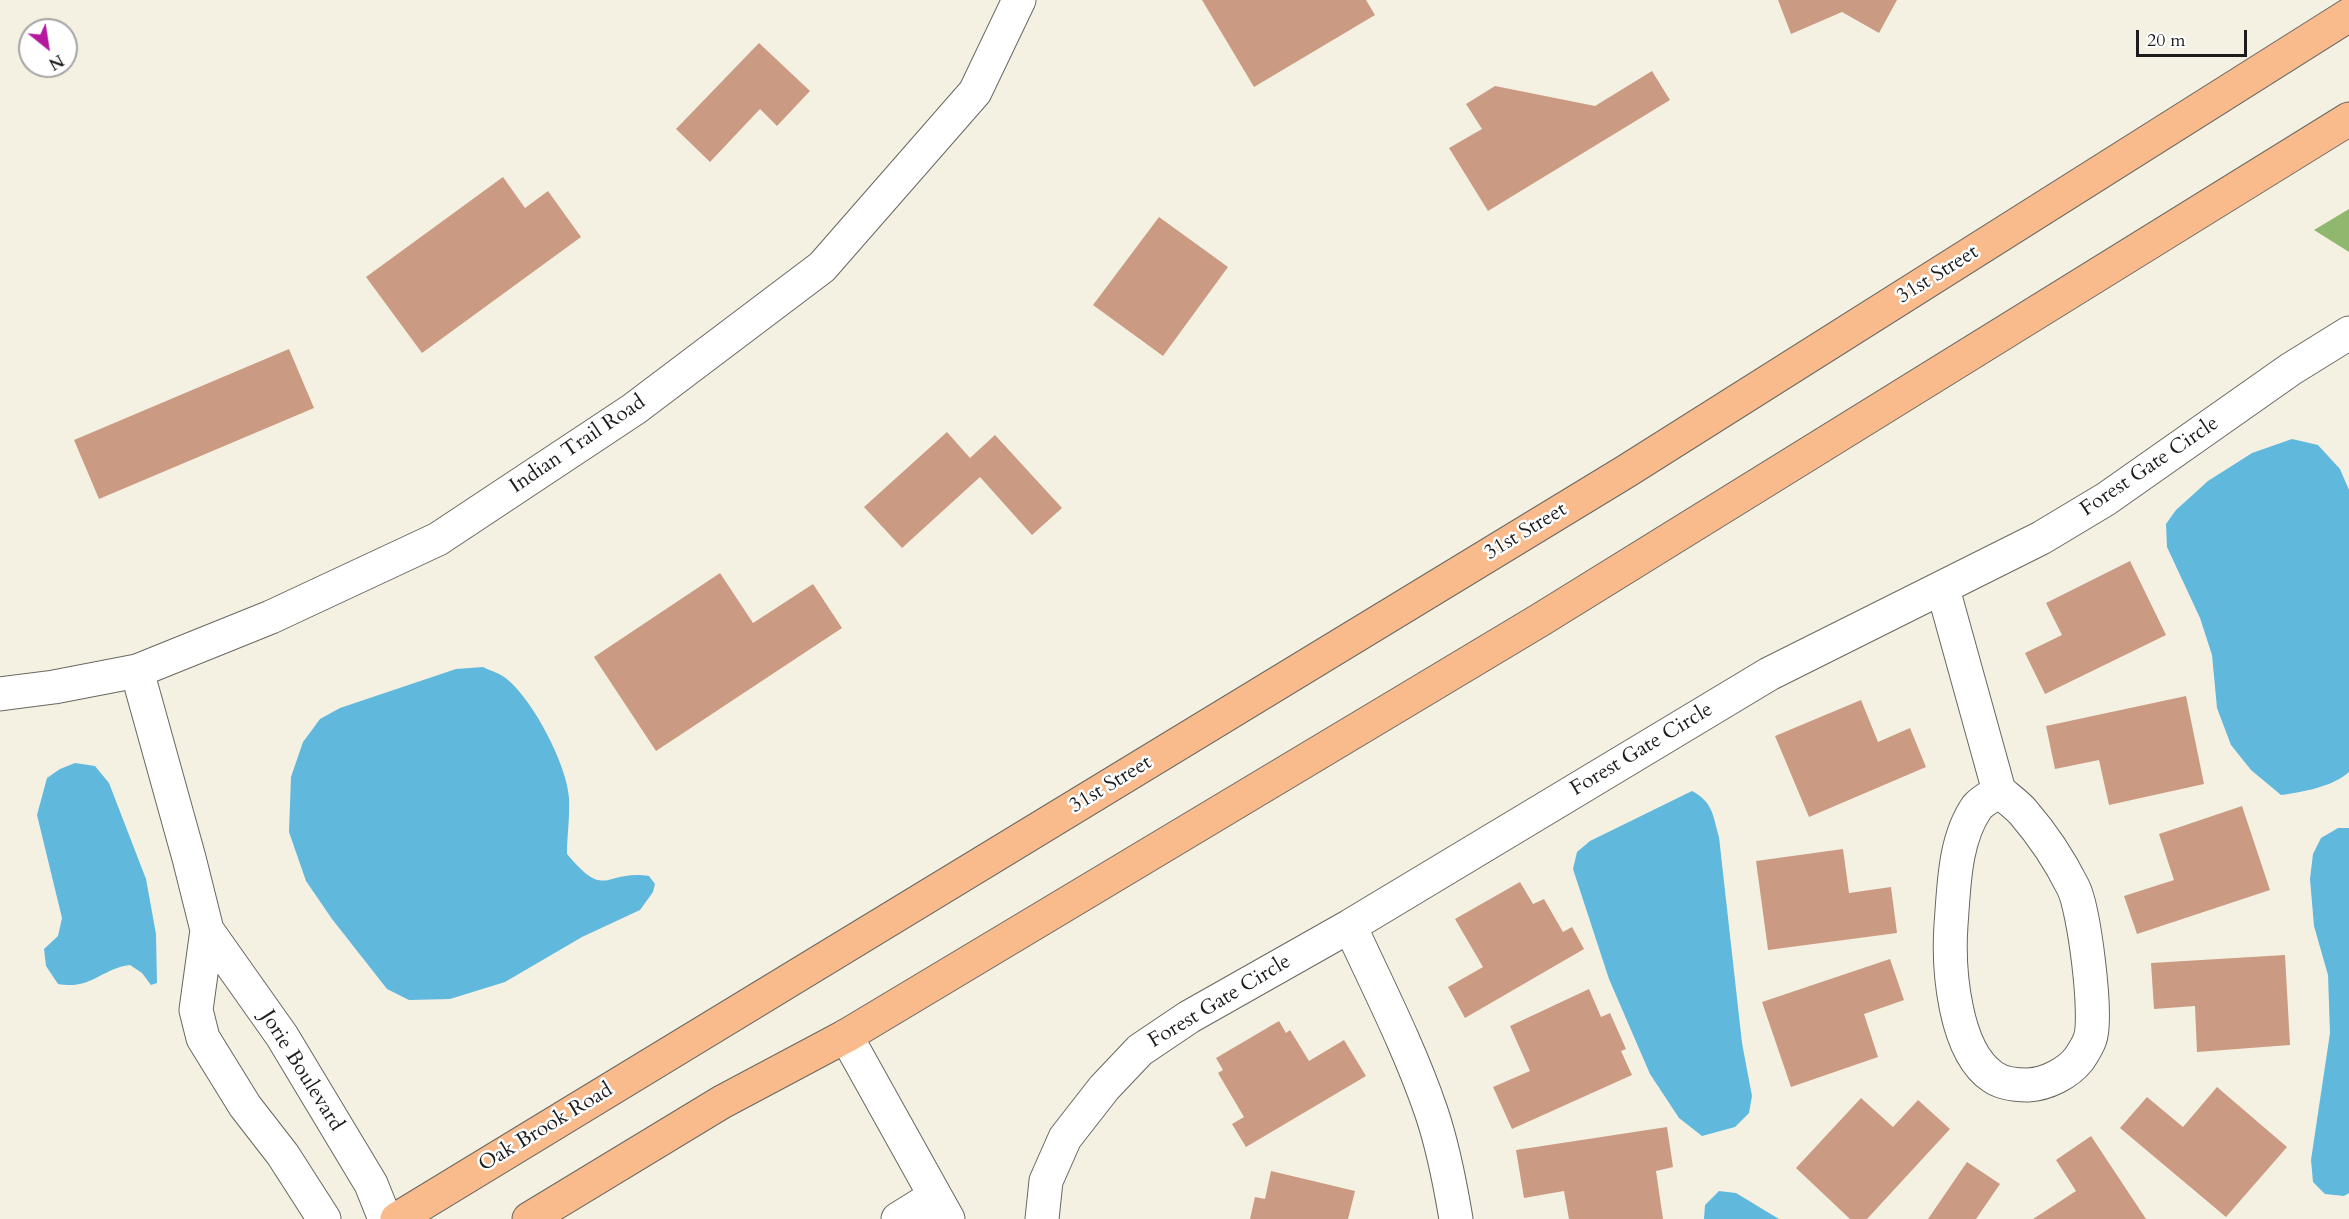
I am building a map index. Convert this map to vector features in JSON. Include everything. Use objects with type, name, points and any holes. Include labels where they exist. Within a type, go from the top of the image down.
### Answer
[{"type":"main road","name":"31st Street","points":[[695,1037],[1625,472],[2349,15]]},
{"type":"main road","points":[[543,1214],[722,1102],[846,1036],[1540,620],[2349,119]]},
{"type":"main road","name":"Oak Brook Road","points":[[397,1219],[695,1037]]},
{"type":"street","name":"Indian Trail Road","points":[[0,694],[54,687],[137,670],[270,617],[438,539],[634,410],[822,267],[975,92],[1019,0]]},
{"type":"street","name":"Forest Gate Circle","points":[[1042,1219],[1046,1181],[1065,1138],[1104,1088],[1140,1050],[1189,1017],[1350,926],[1769,674],[2041,538],[2106,499],[2291,369],[2349,333]]},
{"type":"street","points":[[1943,589],[1999,791],[2022,811],[2061,865],[2075,890],[2082,917],[2093,1012],[2091,1038],[2078,1059],[2060,1076],[2035,1084],[2012,1085],[1993,1077],[1977,1060],[1965,1038],[1954,995],[1950,932],[1955,874],[1965,830],[1978,805],[1999,791]]},
{"type":"street","name":"Jorie Boulevard","points":[[137,670],[207,930],[282,1036],[371,1184],[385,1219]]},
{"type":"street","points":[[1350,926],[1407,1048],[1432,1112],[1449,1179],[1456,1219]]},
{"type":"street","name":"Jorie Boulevard","points":[[207,930],[196,1010],[203,1038],[245,1106],[283,1155],[324,1219]]},
{"type":"street","points":[[846,1036],[941,1207],[898,1219]]},
{"type":"green space","points":[[2349,209],[2349,252],[2314,230]]},
{"type":"water","points":[[2292,439],[2318,445],[2340,469],[2349,490],[2349,772],[2326,785],[2281,795],[2251,770],[2231,745],[2217,708],[2212,655],[2200,618],[2167,547],[2166,524],[2176,510],[2208,481],[2252,453]]},
{"type":"water","points":[[483,667],[503,676],[518,690],[538,718],[556,752],[567,784],[569,798],[567,854],[590,877],[606,880],[623,876],[649,876],[655,884],[653,892],[640,910],[582,937],[505,982],[450,999],[409,1000],[387,989],[332,919],[306,881],[289,832],[291,777],[303,742],[320,719],[340,708],[456,669]]},
{"type":"water","points":[[75,763],[95,766],[109,783],[146,879],[156,934],[157,983],[151,985],[142,973],[130,965],[111,970],[88,982],[58,984],[46,966],[44,949],[58,936],[62,918],[37,815],[47,778]]},
{"type":"water","points":[[1692,791],[1708,805],[1719,837],[1742,1043],[1752,1096],[1749,1113],[1735,1127],[1702,1136],[1679,1118],[1650,1074],[1609,979],[1573,869],[1577,852],[1590,841]]},
{"type":"water","points":[[2338,828],[2349,828],[2349,1193],[2344,1196],[2325,1194],[2313,1182],[2311,1160],[2330,1033],[2328,975],[2314,926],[2310,879],[2313,854],[2321,838]]},
{"type":"water","points":[[1719,1191],[1736,1193],[1779,1219],[1704,1219],[1705,1205]]},
{"type":"building","points":[[1202,0],[1366,0],[1375,15],[1254,87]]},
{"type":"building","points":[[1778,0],[1897,0],[1879,33],[1842,12],[1791,34]]},
{"type":"building","points":[[759,43],[810,91],[777,126],[760,109],[710,162],[676,129]]},
{"type":"building","points":[[1652,71],[1670,100],[1488,211],[1449,148],[1482,129],[1466,104],[1495,86],[1595,106]]},
{"type":"building","points":[[503,177],[525,208],[548,191],[581,237],[422,353],[366,277]]},
{"type":"building","points":[[1159,217],[1228,267],[1163,356],[1093,305]]},
{"type":"building","points":[[289,349],[314,408],[99,499],[74,440]]},
{"type":"building","points":[[947,432],[970,458],[995,435],[1062,508],[1032,535],[980,477],[902,548],[864,507]]},
{"type":"building","points":[[2130,561],[2166,635],[2045,694],[2025,653],[2062,635],[2046,603]]},
{"type":"building","points":[[720,573],[753,623],[813,584],[842,628],[656,751],[594,657]]},
{"type":"building","points":[[2186,696],[2204,784],[2109,805],[2099,760],[2055,769],[2046,726]]},
{"type":"building","points":[[1861,700],[1878,742],[1910,728],[1926,767],[1809,817],[1775,736]]},
{"type":"building","points":[[2242,806],[2270,890],[2137,934],[2124,896],[2174,880],[2159,834]]},
{"type":"building","points":[[1843,849],[1849,893],[1891,887],[1897,933],[1768,950],[1756,861]]},
{"type":"building","points":[[1520,882],[1533,904],[1544,899],[1563,932],[1572,927],[1584,949],[1465,1018],[1448,987],[1483,967],[1455,919]]},
{"type":"building","points":[[2285,955],[2290,1045],[2197,1052],[2195,1006],[2154,1009],[2151,963]]},
{"type":"building","points":[[1890,959],[1904,1000],[1864,1014],[1878,1057],[1791,1087],[1762,1002]]},
{"type":"building","points":[[1589,989],[1601,1017],[1610,1013],[1626,1049],[1621,1051],[1632,1075],[1512,1129],[1493,1087],[1530,1071],[1510,1026]]},
{"type":"building","points":[[1279,1021],[1286,1033],[1290,1030],[1309,1061],[1344,1040],[1366,1076],[1246,1147],[1232,1124],[1244,1117],[1218,1073],[1223,1070],[1216,1058]]},
{"type":"building","points":[[2217,1087],[2287,1147],[2226,1217],[2120,1128],[2147,1097],[2183,1127]]},
{"type":"building","points":[[1861,1098],[1893,1127],[1918,1100],[1950,1129],[1867,1219],[1850,1219],[1796,1168]]},
{"type":"building","points":[[1667,1127],[1673,1167],[1656,1171],[1663,1219],[1569,1219],[1564,1191],[1524,1198],[1516,1150]]},
{"type":"building","points":[[2091,1136],[2146,1219],[2033,1219],[2076,1191],[2056,1160]]},
{"type":"building","points":[[1967,1162],[2000,1184],[1976,1219],[1928,1219]]},
{"type":"building","points":[[1271,1171],[1355,1191],[1348,1219],[1250,1219],[1255,1197],[1265,1199]]}]
